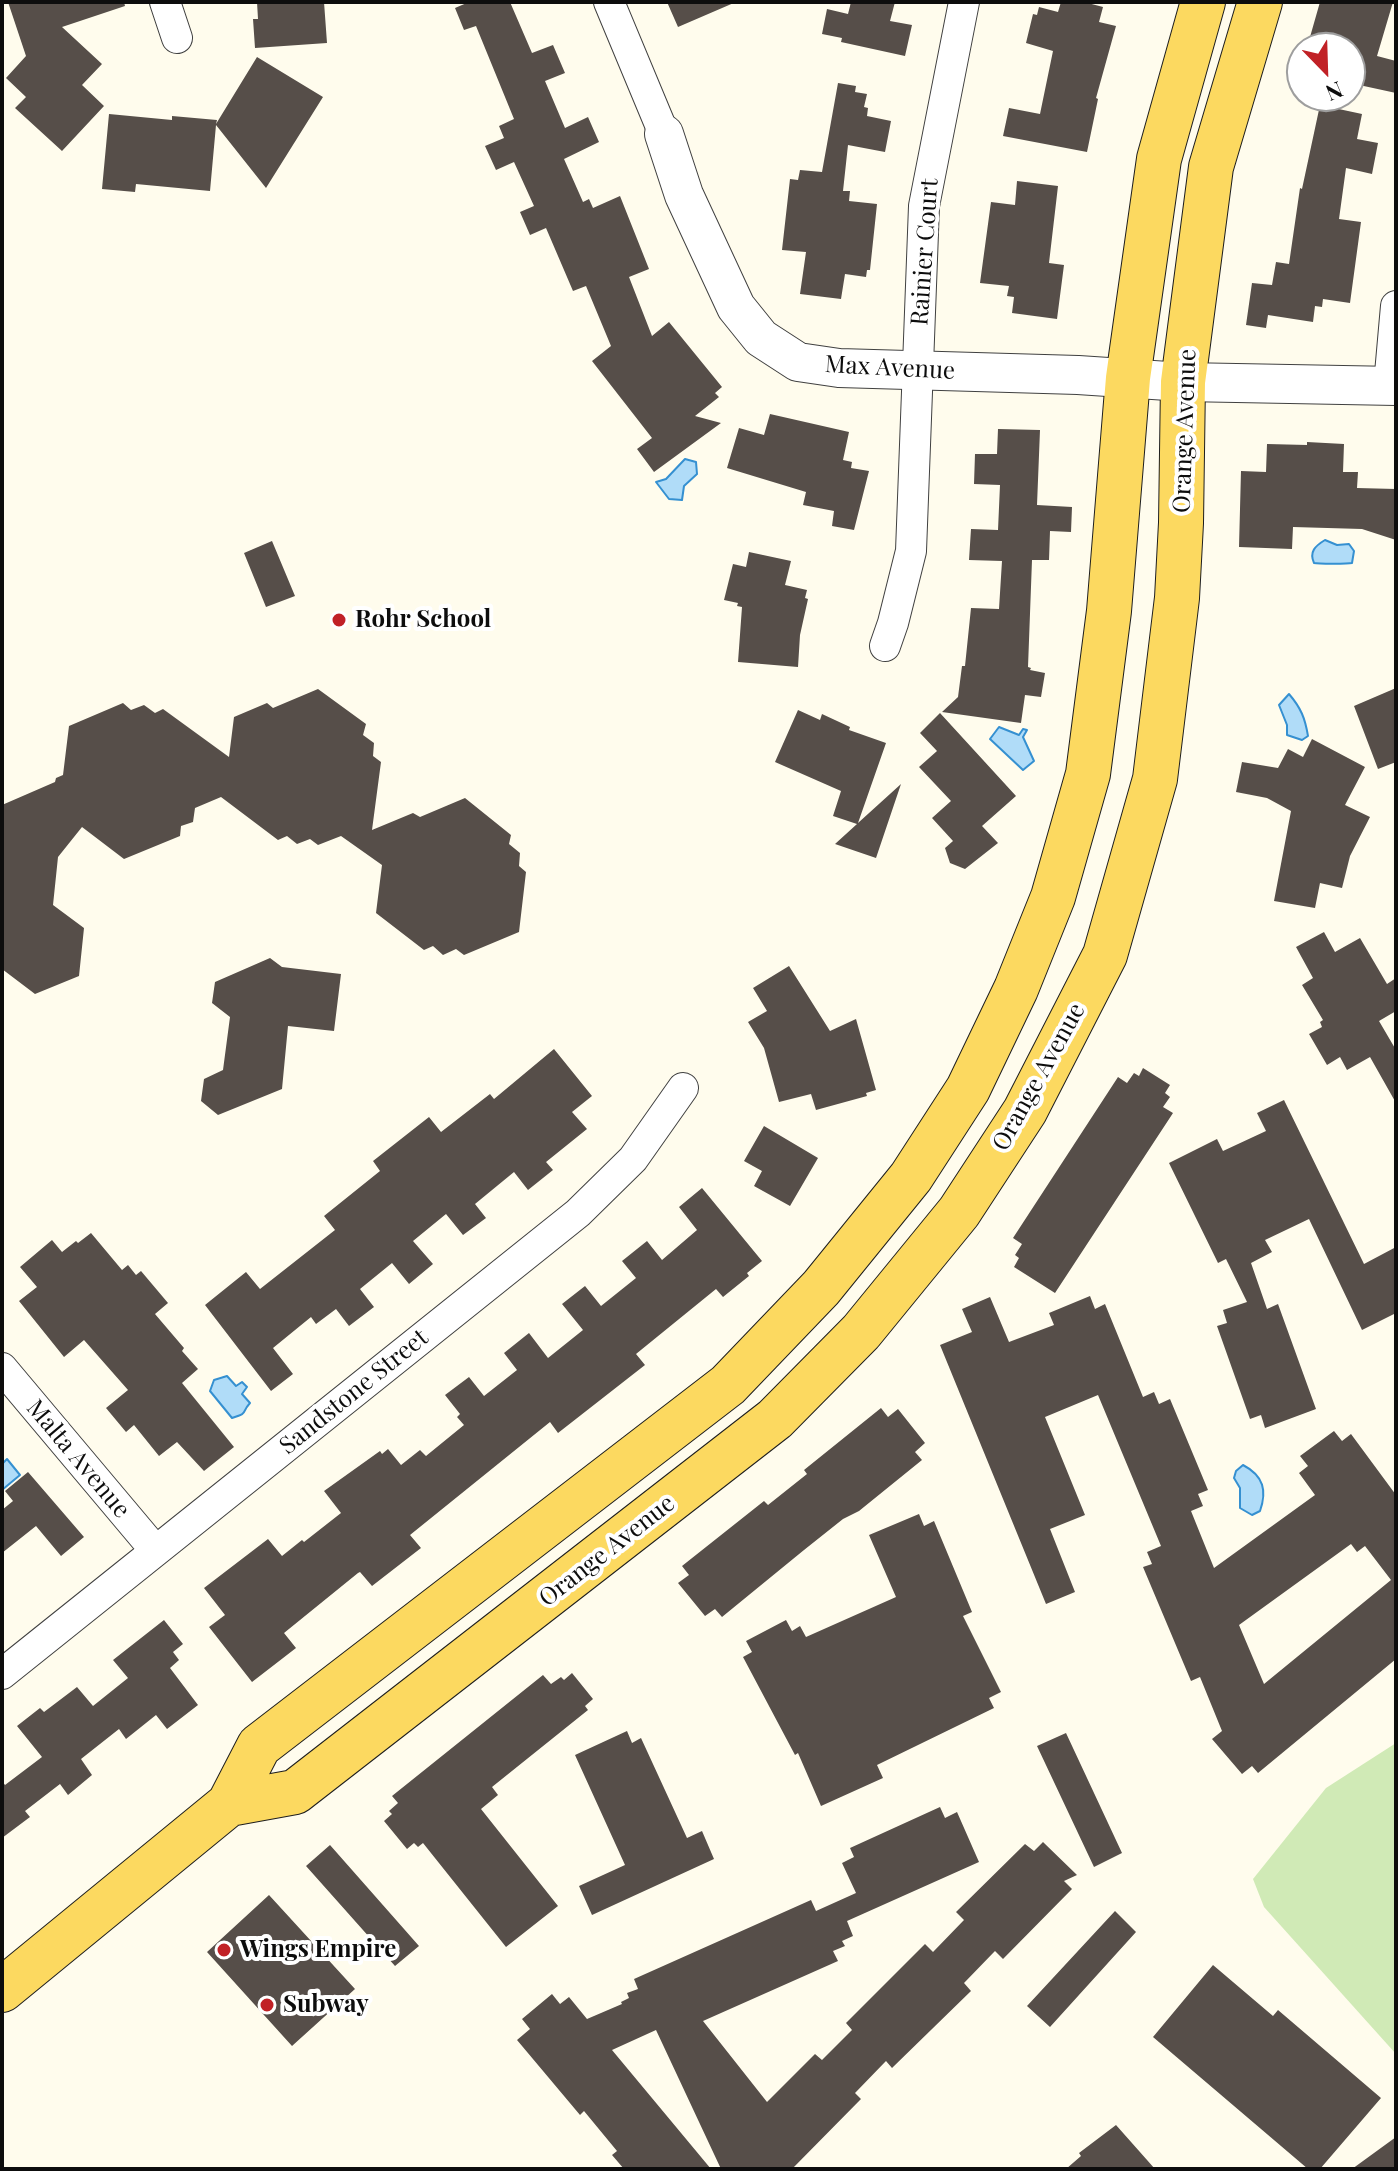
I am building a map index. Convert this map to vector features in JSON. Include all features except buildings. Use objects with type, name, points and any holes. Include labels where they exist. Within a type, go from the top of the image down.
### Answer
[{"type":"main road","name":"Orange Avenue","points":[[2,1990],[229,1804],[259,1746],[728,1385],[821,1288],[901,1190],[968,1089],[1016,989],[1053,897],[1088,774],[1109,611],[1128,378],[1159,159],[1203,2]]},
{"type":"main road","name":"Orange Avenue","points":[[229,1804],[295,1792],[775,1419],[861,1332],[959,1212],[1025,1111],[1105,955],[1155,779],[1177,598],[1183,382],[1211,167],[1260,2]]},
{"type":"main road","points":[[524,1542],[561,1587]]},
{"type":"street","points":[[165,2],[177,38]]},
{"type":"street","name":"Max Avenue","points":[[609,2],[653,102],[684,195],[736,307],[761,338],[798,362],[839,368],[1183,382],[1393,385]]},
{"type":"street","name":"Rainier Court","points":[[885,646],[911,551],[924,206],[964,2]]},
{"type":"street","points":[[1393,385],[1396,306]]},
{"type":"street","name":"Sandstone Street","points":[[2,1674],[578,1213],[633,1159],[683,1088]]},
{"type":"street","name":"Malta Avenue","points":[[2,1368],[155,1550]]},
{"type":"green space","points":[[1396,1743],[1396,2054],[1264,1907],[1253,1879],[1326,1788]]},
{"type":"water","points":[[685,459],[696,462],[697,474],[684,486],[682,500],[669,499],[656,482],[666,479]]},
{"type":"water","points":[[1325,540],[1337,545],[1349,544],[1354,551],[1352,563],[1314,563],[1314,550]]},
{"type":"water","points":[[1289,694],[1305,724],[1308,736],[1302,740],[1287,735],[1287,725],[1279,705]]},
{"type":"water","points":[[999,727],[1019,735],[1023,729],[1027,730],[1023,737],[1034,761],[1023,770],[990,739]]},
{"type":"water","points":[[227,1376],[236,1386],[242,1382],[247,1387],[242,1394],[250,1403],[243,1414],[232,1418],[210,1391],[214,1380]]},
{"type":"water","points":[[7,1459],[20,1475],[2,1490],[2,1464]]},
{"type":"water","points":[[1243,1465],[1256,1474],[1262,1485],[1260,1511],[1252,1515],[1240,1508],[1240,1488],[1234,1478]]},
{"type":"place","name":"Rohr School","points":[[339,620]]},
{"type":"place","name":"Wings Empire","points":[[224,1950]]},
{"type":"place","name":"Subway","points":[[267,2005]]}]
